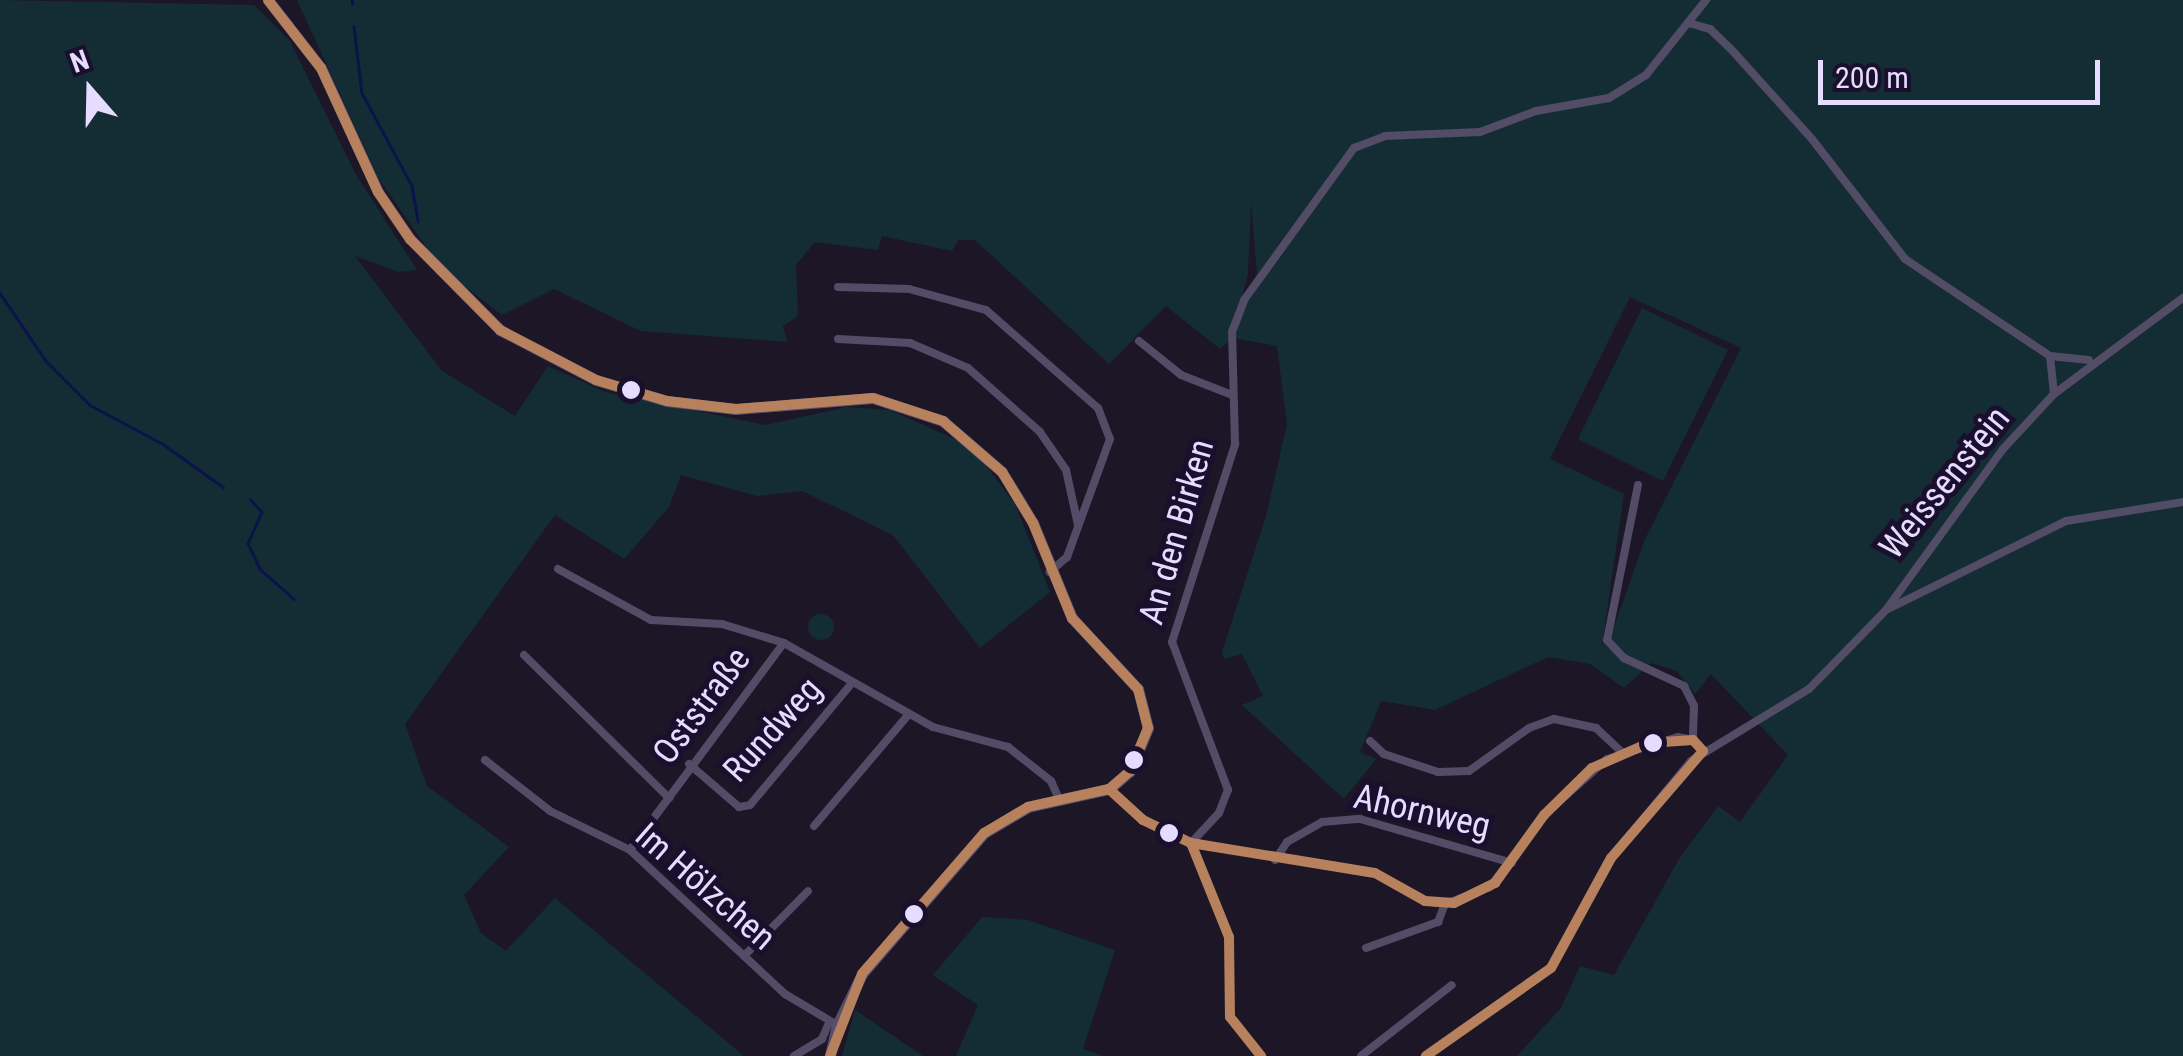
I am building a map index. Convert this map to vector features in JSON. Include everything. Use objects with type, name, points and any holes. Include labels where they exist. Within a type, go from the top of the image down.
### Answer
[{"type":"main road","points":[[268,0],[321,68],[378,192],[434,270],[520,342],[626,391],[724,408],[873,398],[943,421],[986,453],[1016,491],[1072,618],[1129,678],[1148,714],[1142,752],[1108,790],[1018,812],[984,833],[862,974],[832,1024],[830,1056]]},
{"type":"street","points":[[1706,0],[1689,23],[1710,29],[1730,48],[1812,139],[1905,259],[2050,356],[2092,360]]},
{"type":"street","name":"An den Birken","points":[[1190,843],[1219,813],[1228,790],[1172,642],[1235,444],[1232,332],[1244,300],[1354,148],[1384,136],[1480,132],[1536,110],[1609,98],[1646,75],[1689,23]]},
{"type":"street","points":[[838,288],[909,288],[986,310],[1098,408],[1110,440],[1064,563],[1050,572]]},
{"type":"street","name":"Weissenstein","points":[[1886,610],[1991,464],[2054,394],[2092,360],[2183,298]]},
{"type":"street","points":[[838,340],[910,343],[968,368],[1040,432],[1066,470],[1078,525]]},
{"type":"street","points":[[1139,341],[1181,375],[1232,395]]},
{"type":"street","name":"Weissenstein","points":[[2050,356],[2054,394]]},
{"type":"street","points":[[1638,484],[1608,640],[1624,658],[1684,686],[1698,729],[1694,740]]},
{"type":"street","points":[[1426,1056],[1552,968],[1611,858],[1703,751],[1809,689],[1886,610],[2066,521],[2183,502]]},
{"type":"street","points":[[558,568],[650,620],[722,624],[784,644],[908,714],[1008,747],[1052,781],[1060,801]]},
{"type":"street","name":"Oststraße","points":[[630,850],[689,764],[784,644]]},
{"type":"street","points":[[524,655],[669,798]]},
{"type":"street","name":"Rundweg","points":[[689,764],[745,808],[852,683]]},
{"type":"street","points":[[814,826],[908,714]]},
{"type":"street","points":[[1370,741],[1384,754],[1438,772],[1469,771],[1529,728],[1554,719],[1596,728],[1622,752]]},
{"type":"street","points":[[1694,740],[1703,751]]},
{"type":"street","points":[[1108,790],[1143,820],[1190,843],[1275,860],[1375,873],[1425,901],[1445,904],[1485,892],[1562,796],[1622,752],[1694,740]]},
{"type":"street","name":"Im Hölzchen","points":[[485,760],[550,811],[630,850],[744,956],[832,1024]]},
{"type":"street","name":"Ahornweg","points":[[1275,860],[1287,842],[1322,822],[1360,819],[1512,862]]},
{"type":"street","points":[[1190,843],[1227,930],[1230,1017],[1261,1056]]},
{"type":"street","points":[[744,956],[808,891]]},
{"type":"street","points":[[1366,948],[1438,922],[1445,904]]},
{"type":"street","points":[[1361,1056],[1452,984]]},
{"type":"street","points":[[794,1056],[822,1040],[832,1024]]},
{"type":"shaded area","points":[[0,0],[254,5],[290,41],[355,173],[417,270],[398,272],[355,256],[442,371],[515,416],[548,366],[605,392],[765,425],[847,407],[890,410],[972,447],[1015,504],[1050,592],[980,648],[893,535],[802,491],[757,496],[681,475],[669,507],[624,559],[555,515],[405,724],[427,786],[509,847],[464,895],[481,933],[506,951],[555,898],[744,1056],[0,1056]]},
{"type":"shaded area","points":[[297,0],[2183,0],[2183,1056],[1517,1056],[1561,1008],[1580,966],[1614,975],[1679,859],[1718,806],[1740,822],[1788,755],[1711,674],[1695,694],[1677,671],[1651,663],[1624,688],[1590,664],[1548,657],[1435,710],[1381,701],[1360,752],[1376,759],[1344,799],[1242,705],[1263,696],[1242,654],[1224,659],[1222,652],[1266,516],[1287,424],[1277,346],[1232,338],[1220,349],[1166,306],[1109,364],[975,240],[958,240],[952,251],[882,236],[878,250],[815,242],[796,265],[798,316],[783,326],[787,342],[641,331],[554,289],[502,315],[441,268],[379,179]],"holes":[[[1251,201],[1257,274],[1238,313],[1248,274]],[[1630,297],[1741,348],[1645,539],[1614,627],[1602,645],[1624,494],[1550,459]]]},
{"type":"shaded area","points":[[1642,308],[1728,350],[1663,481],[1578,439]]},
{"type":"shaded area","points":[[821,614],[830,618],[834,627],[830,636],[821,640],[812,636],[808,627],[812,618]]},
{"type":"shaded area","points":[[982,917],[1028,920],[1115,950],[1083,1049],[1103,1056],[956,1056],[978,1005],[933,975]]},
{"type":"shaded area","points":[[855,1010],[923,1056],[842,1056]]},
{"type":"waterway","points":[[354,26],[362,93],[412,186],[418,221]]},
{"type":"waterway","points":[[0,293],[46,361],[90,405],[163,444],[223,487]]},
{"type":"waterway","points":[[250,499],[262,512],[248,543],[260,569],[294,599]]},
{"type":"transit line","points":[[268,0],[321,68],[378,192],[410,239],[500,330],[596,380],[667,401],[736,409],[873,398],[943,421],[1002,472],[1033,523],[1072,618],[1138,689],[1148,728],[1130,771],[1109,789],[1028,807],[984,833],[862,974],[830,1056]]},
{"type":"transit line","points":[[1109,789],[1143,820],[1191,843],[1375,873],[1425,901],[1454,903],[1495,883],[1544,815],[1592,768],[1649,743],[1693,740],[1703,751],[1611,858],[1551,968],[1426,1056]]},
{"type":"transit line","points":[[1191,843],[1229,937],[1230,1017],[1261,1056]]}]
